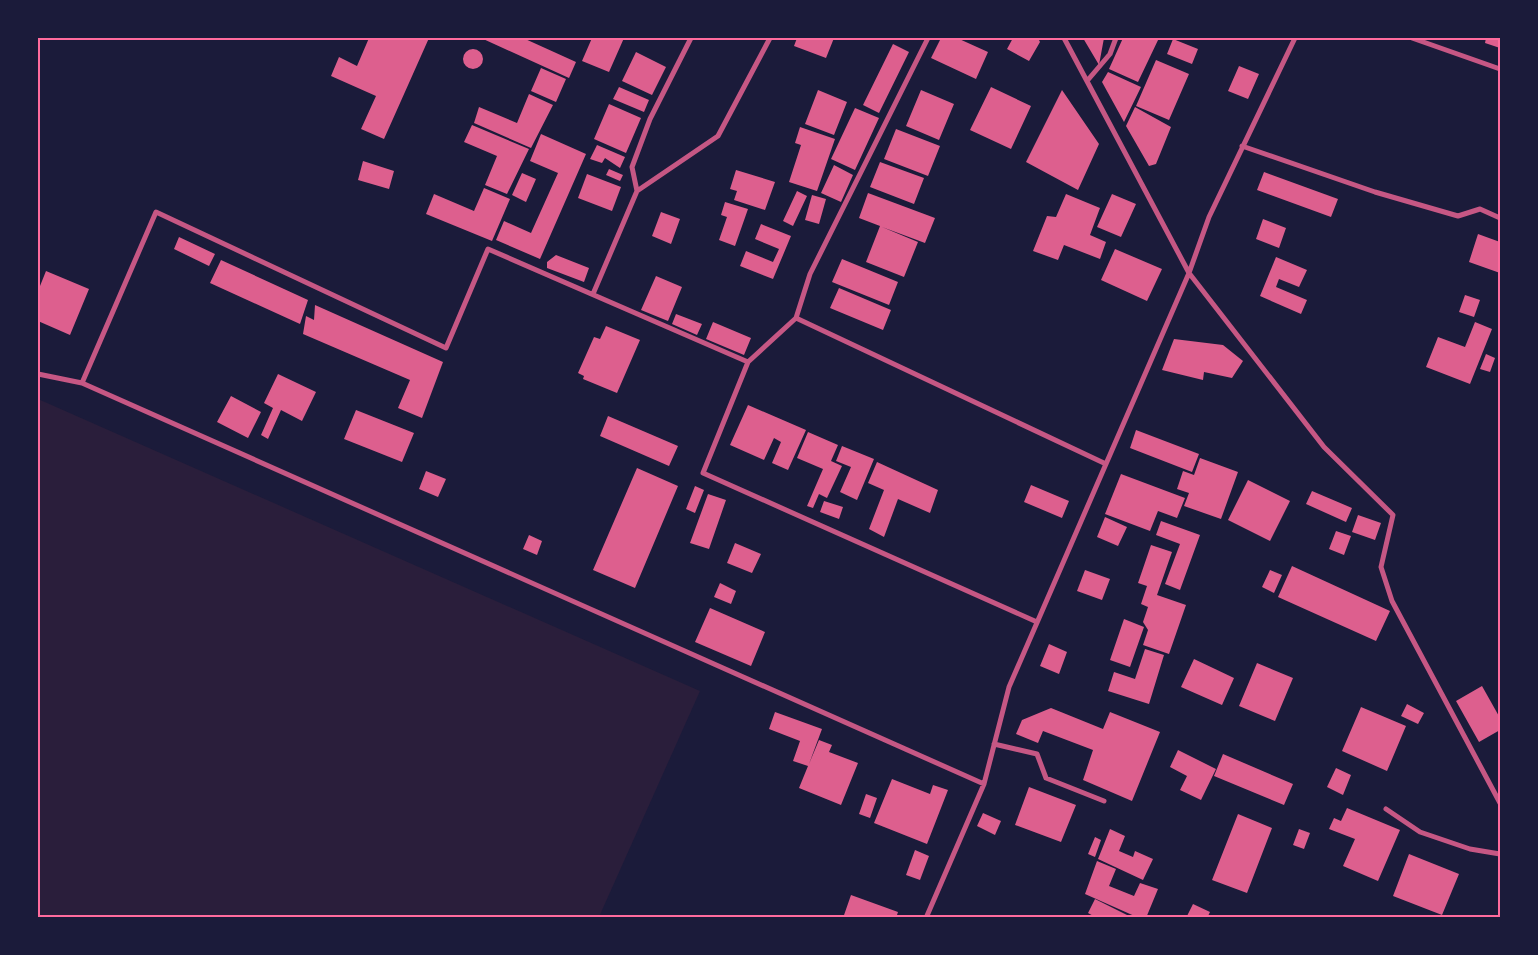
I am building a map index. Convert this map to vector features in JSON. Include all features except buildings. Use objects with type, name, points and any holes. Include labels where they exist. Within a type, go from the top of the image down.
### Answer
[{"type":"street","points":[[638,191],[632,167],[650,118],[691,38]]},
{"type":"street","points":[[593,294],[638,191],[718,136],[770,38]]},
{"type":"street","points":[[928,38],[810,274],[796,318],[748,362],[703,473],[1037,622]]},
{"type":"street","points":[[1064,38],[1189,273],[1324,447],[1393,516],[1381,567],[1392,601],[1500,804]]},
{"type":"street","points":[[1087,81],[1110,54],[1116,38]]},
{"type":"street","points":[[926,918],[984,784],[1009,687],[1189,273],[1208,217],[1295,38]]},
{"type":"street","points":[[1412,38],[1500,69]]},
{"type":"street","points":[[1242,146],[1375,192],[1458,216],[1480,209],[1500,218]]},
{"type":"street","points":[[82,383],[156,212],[446,348],[488,249],[748,362]]},
{"type":"street","points":[[796,318],[1106,464]]},
{"type":"street","points":[[38,374],[82,383],[984,784]]},
{"type":"street","points":[[994,744],[1037,754],[1046,778],[1104,800]]},
{"type":"street","points":[[1386,809],[1420,832],[1470,849],[1500,854]]},
{"type":"shaded area","points":[[38,399],[700,691],[599,917],[38,917]]}]
